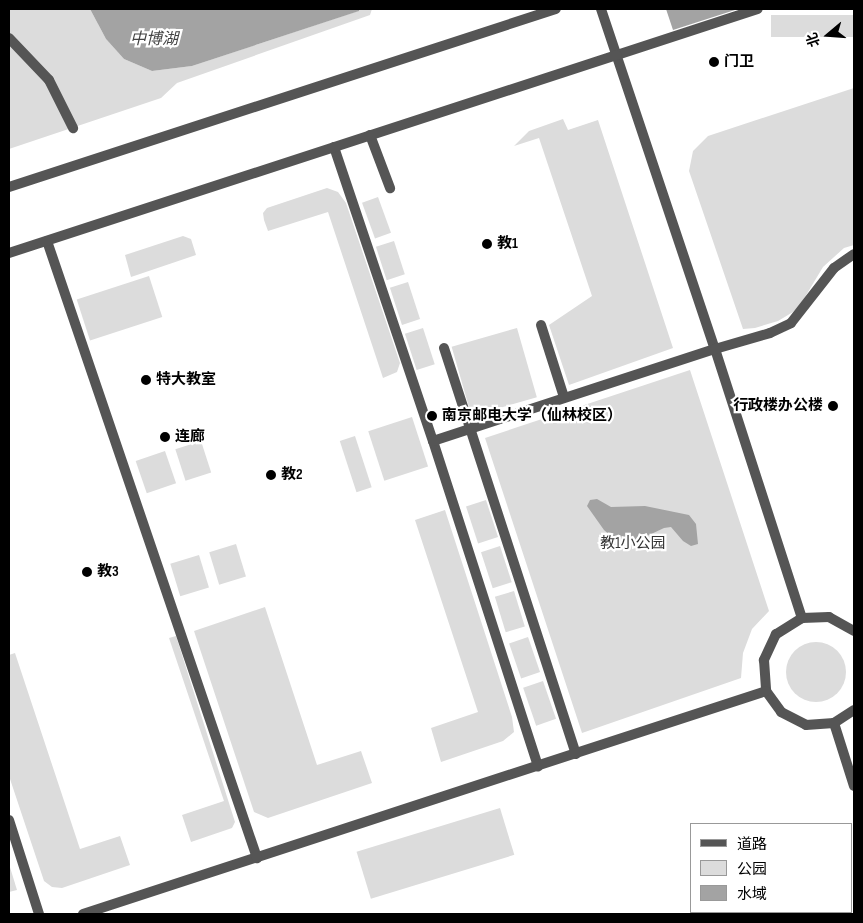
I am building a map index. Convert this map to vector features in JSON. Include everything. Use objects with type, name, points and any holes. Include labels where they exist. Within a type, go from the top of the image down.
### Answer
[{"type":"street","points":[[9,187],[556,9]]},
{"type":"street","points":[[601,9],[715,349],[802,618]]},
{"type":"street","points":[[9,253],[758,9]]},
{"type":"street","points":[[9,38],[49,80],[73,128]]},
{"type":"street","points":[[370,135],[390,188]]},
{"type":"street","points":[[334,147],[433,441],[538,766]]},
{"type":"street","points":[[46,241],[257,858]]},
{"type":"street","points":[[433,441],[564,397],[770,333],[792,323],[834,268],[854,254]]},
{"type":"street","points":[[540,325],[564,397]]},
{"type":"street","points":[[444,348],[576,754]]},
{"type":"street","points":[[854,631],[829,617],[802,618],[776,634],[764,660],[766,691],[781,712],[806,725],[834,723],[854,710]]},
{"type":"street","points":[[83,914],[766,691]]},
{"type":"street","points":[[834,723],[852,770],[854,784]]},
{"type":"street","points":[[9,820],[39,914]]},
{"type":"green space","points":[[9,9],[90,9],[106,39],[124,59],[152,71],[192,66],[358,11],[359,9],[372,9],[370,15],[177,83],[161,98],[9,149]]},
{"type":"green space","points":[[771,15],[854,15],[854,37],[771,37]]},
{"type":"green space","points":[[854,88],[854,245],[844,248],[823,267],[802,302],[793,312],[778,321],[755,328],[743,329],[689,171],[693,151],[708,136]]},
{"type":"green space","points":[[563,119],[568,130],[598,120],[673,348],[569,385],[549,325],[592,296],[539,138],[514,146],[529,131]]},
{"type":"green space","points":[[327,188],[338,192],[346,203],[400,363],[397,372],[383,378],[328,212],[268,231],[264,220],[263,213],[267,208]]},
{"type":"green space","points":[[378,197],[391,233],[375,239],[362,203]]},
{"type":"green space","points":[[183,236],[191,239],[196,255],[131,277],[125,255]]},
{"type":"green space","points":[[394,241],[405,274],[387,280],[376,247]]},
{"type":"green space","points":[[149,276],[162,317],[90,340],[77,299]]},
{"type":"green space","points":[[408,282],[420,319],[402,325],[390,288]]},
{"type":"green space","points":[[423,328],[435,364],[417,370],[405,334]]},
{"type":"green space","points":[[517,328],[537,397],[471,416],[452,347]]},
{"type":"green space","name":"教1小公园","points":[[690,370],[769,611],[752,629],[743,653],[741,678],[582,733],[485,438]]},
{"type":"green space","points":[[412,417],[428,466],[384,481],[368,431]]},
{"type":"green space","points":[[355,436],[372,487],[356,492],[340,441]]},
{"type":"green space","points":[[201,441],[211,472],[186,481],[175,449]]},
{"type":"green space","points":[[165,451],[176,483],[147,493],[136,461]]},
{"type":"green space","points":[[486,500],[498,537],[478,544],[466,506]]},
{"type":"green space","points":[[445,510],[512,717],[514,732],[503,741],[441,762],[431,728],[478,712],[415,520]]},
{"type":"green space","points":[[236,544],[246,577],[219,585],[209,552]]},
{"type":"green space","points":[[500,546],[512,582],[493,588],[481,552]]},
{"type":"green space","points":[[199,555],[209,588],[180,596],[170,564]]},
{"type":"green space","points":[[514,591],[525,626],[506,632],[495,597]]},
{"type":"green space","points":[[265,607],[317,765],[361,751],[372,783],[268,818],[254,812],[194,631]]},
{"type":"green space","points":[[176,636],[235,822],[232,828],[191,842],[182,815],[224,801],[169,638]]},
{"type":"green space","points":[[528,637],[540,672],[521,678],[509,644]]},
{"type":"green space","points":[[816,642],[832,647],[837,651],[841,656],[846,672],[841,688],[837,693],[832,697],[816,702],[800,697],[795,693],[791,688],[786,672],[791,656],[795,651],[800,647]]},
{"type":"green space","points":[[15,653],[80,849],[120,836],[130,865],[62,888],[52,887],[44,881],[9,776],[9,655]]},
{"type":"green space","points":[[543,681],[556,719],[536,726],[523,688]]},
{"type":"green space","points":[[500,808],[514,855],[371,899],[357,852]]},
{"type":"green space","points":[[9,864],[17,890],[9,892]]},
{"type":"water","name":"中博湖","points":[[90,9],[359,9],[359,11],[192,66],[152,71],[124,59],[106,39]]},
{"type":"water","points":[[666,9],[735,9],[735,10],[673,30]]},
{"type":"water","points":[[597,499],[611,507],[645,506],[689,515],[696,524],[698,544],[691,546],[683,541],[671,527],[664,528],[630,544],[620,544],[604,530],[587,506],[590,500]]},
{"type":"place","name":"门卫","points":[[714,62]]},
{"type":"place","name":"教1","points":[[487,244]]},
{"type":"place","name":"特大教室","points":[[146,380]]},
{"type":"place","name":"行政楼办公楼","points":[[833,406]]},
{"type":"place","name":"南京邮电大学（仙林校区）","points":[[432,416]]},
{"type":"place","name":"连廊","points":[[165,437]]},
{"type":"place","name":"教2","points":[[271,475]]},
{"type":"place","name":"教3","points":[[87,572]]}]
